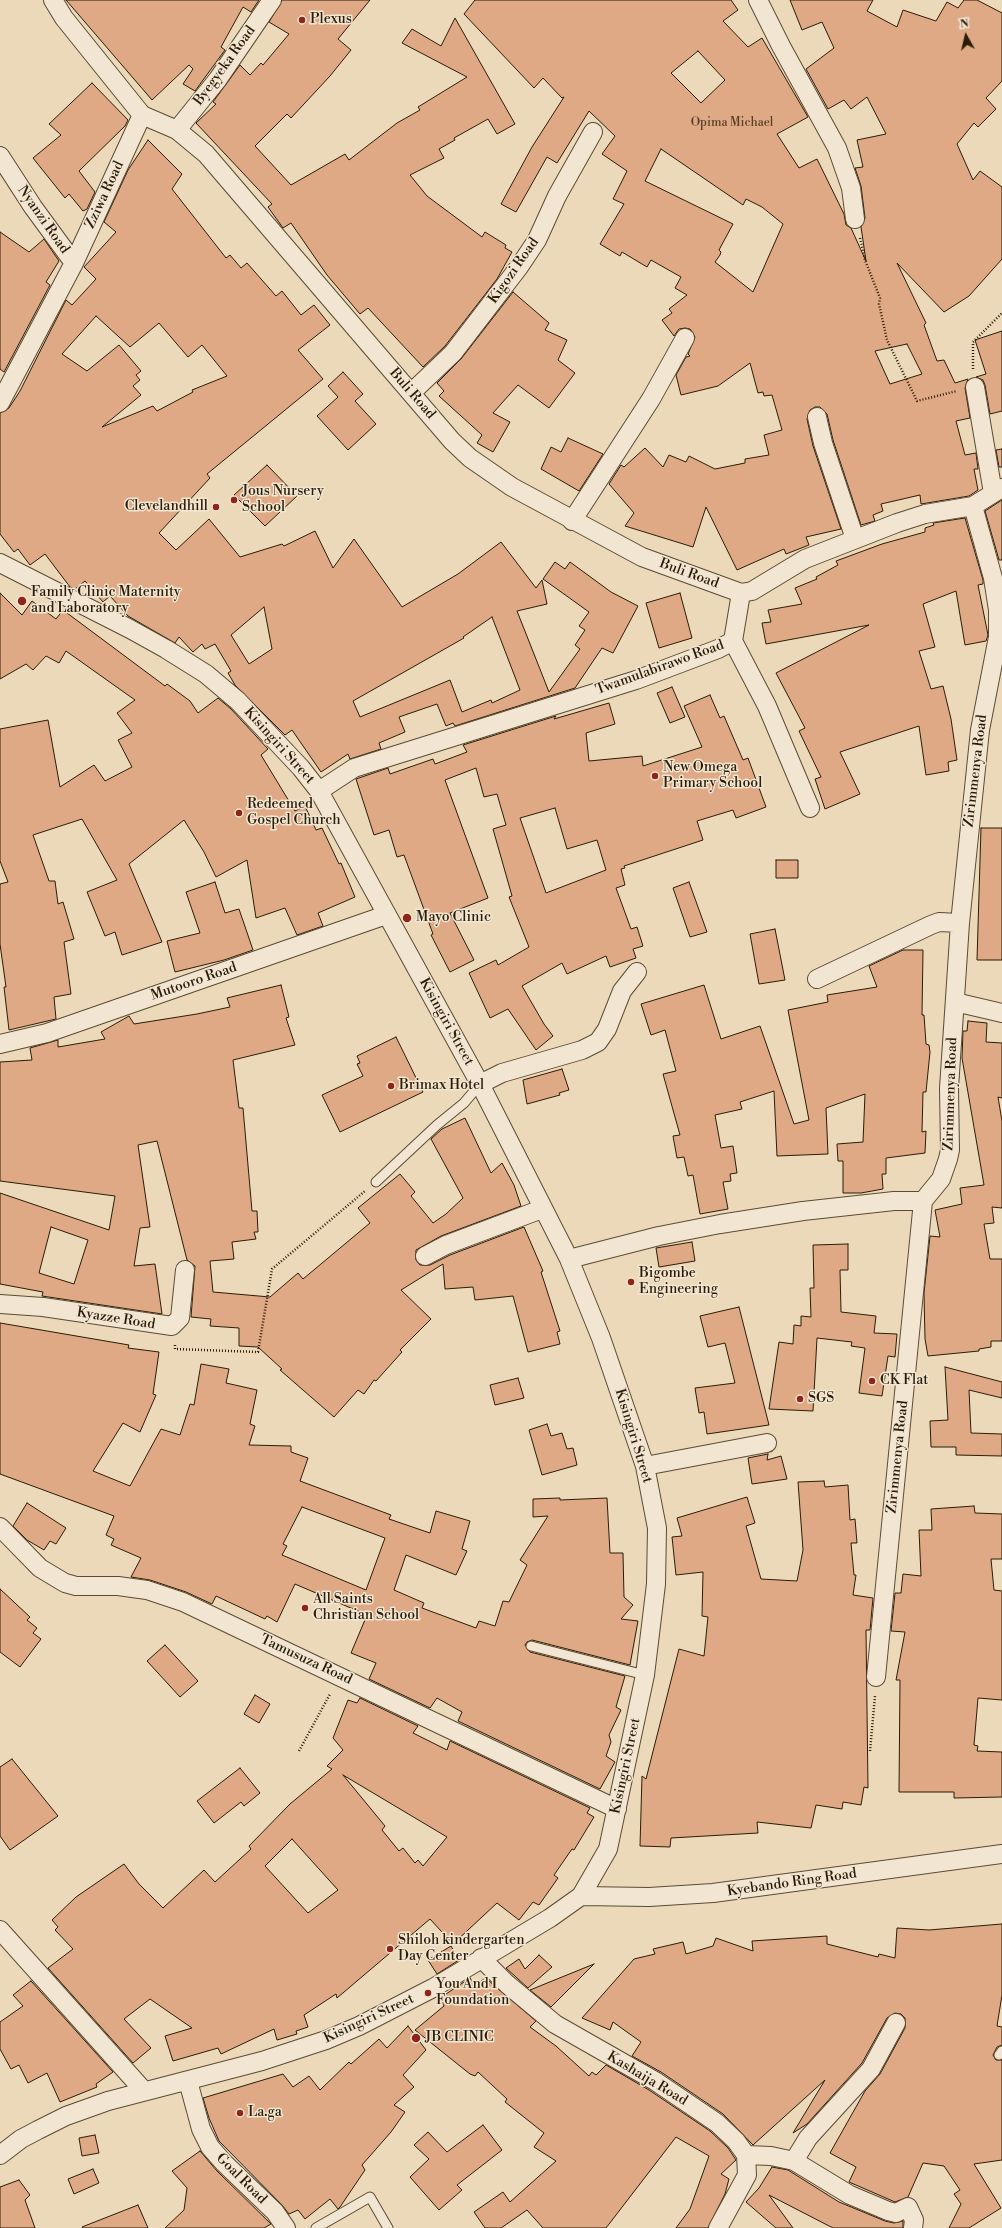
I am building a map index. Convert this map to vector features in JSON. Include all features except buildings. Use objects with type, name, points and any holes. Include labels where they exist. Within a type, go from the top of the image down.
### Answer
[{"type":"street","points":[[53,0],[64,18],[142,115]]},
{"type":"street","name":"Byegyeka Road","points":[[177,130],[218,79],[272,0]]},
{"type":"street","points":[[758,0],[781,46],[837,148],[851,188],[855,219]]},
{"type":"street","name":"Buli Road","points":[[142,115],[177,130],[206,154],[452,441],[470,458],[512,487],[572,521],[642,557],[742,593]]},
{"type":"street","name":"Zziwa Road","points":[[0,403],[74,263],[142,115]]},
{"type":"street","name":"Kigozi Road","points":[[411,393],[453,353],[519,267],[536,240],[557,196],[593,132]]},
{"type":"street","name":"Nyanzi Road","points":[[0,156],[33,207],[74,263]]},
{"type":"street","points":[[572,521],[651,399],[685,338]]},
{"type":"street","points":[[742,593],[752,592],[805,559],[855,539],[926,514],[973,506],[998,491],[975,387]]},
{"type":"street","points":[[817,417],[823,443],[855,539]]},
{"type":"street","name":"Zirimmenya Road","points":[[876,1677],[923,1201],[941,1179],[948,1159],[949,1088],[960,923],[979,736],[998,637],[999,598],[973,506]]},
{"type":"street","name":"Kisingiri Street","points":[[0,563],[130,629],[206,674],[238,701],[301,768],[320,791],[386,915],[480,1084],[542,1209],[569,1259],[601,1338],[645,1466],[657,1528],[656,1584],[645,1675],[608,1849],[581,1896],[550,1918],[413,1999],[332,2037],[262,2061],[108,2101],[66,2116],[21,2140],[0,2155]]},
{"type":"street","name":"Twamulabirawo Road","points":[[320,791],[354,768],[636,680],[718,649],[734,641],[742,593]]},
{"type":"street","points":[[734,641],[767,706],[810,808]]},
{"type":"street","name":"Mutooro Road","points":[[0,1044],[47,1033],[386,915]]},
{"type":"street","points":[[817,979],[931,925],[943,922],[960,923]]},
{"type":"street","points":[[480,1084],[502,1073],[582,1050],[598,1042],[607,1029],[622,991],[637,972]]},
{"type":"street","points":[[955,1002],[1002,1013]]},
{"type":"street","points":[[569,1259],[659,1236],[720,1224],[894,1201],[923,1201]]},
{"type":"street","points":[[424,1256],[446,1245],[542,1209]]},
{"type":"street","name":"Kyazze Road","points":[[0,1304],[43,1308],[164,1326],[175,1325],[180,1318],[185,1270]]},
{"type":"street","points":[[645,1466],[767,1444]]},
{"type":"street","name":"Tamusuza Road","points":[[0,1527],[40,1568],[65,1583],[76,1586],[118,1586],[154,1592],[183,1602],[617,1808]]},
{"type":"street","name":"Kyebando Ring Road","points":[[581,1896],[649,1897],[713,1893],[1002,1854]]},
{"type":"street","points":[[0,1930],[144,2091]]},
{"type":"street","name":"Kashaija Road","points":[[481,1958],[507,1984],[555,2024],[655,2081],[717,2123],[736,2141],[746,2155]]},
{"type":"street","points":[[794,2161],[808,2138],[871,2069],[896,2023]]},
{"type":"street","name":"Goal Road","points":[[188,2080],[201,2129],[210,2147],[224,2163],[274,2212],[286,2228]]},
{"type":"street","points":[[718,2228],[747,2175],[746,2155],[770,2156],[794,2161],[867,2204],[896,2213],[908,2208],[914,2220],[913,2228]]},
{"type":"lane","points":[[376,1182],[436,1125],[464,1103],[480,1084]]},
{"type":"lane","points":[[531,1646],[645,1675]]},
{"type":"lane","points":[[316,2228],[370,2197],[388,2228]]},
{"type":"path","points":[[855,219],[864,260],[880,298],[879,304],[887,340],[917,400],[975,387],[973,342],[1002,313]]},
{"type":"path","points":[[175,1325],[175,1349],[258,1352],[272,1270],[376,1182]]},
{"type":"path","points":[[299,1751],[339,1676]]},
{"type":"path","points":[[870,1751],[876,1677]]},
{"type":"place","name":"Plexus","points":[[302,20]]},
{"type":"place","name":"Jous Nursery School","points":[[234,500]]},
{"type":"place","name":"Clevelandhill","points":[[216,507]]},
{"type":"place","name":"Family Clinic Maternity and Laboratory","points":[[22,601]]},
{"type":"place","name":"New Omega Primary School","points":[[655,776]]},
{"type":"place","name":"Redeemed Gospel Church","points":[[239,813]]},
{"type":"place","name":"Mayo Clinic","points":[[407,918]]},
{"type":"place","name":"Brimax Hotel","points":[[391,1086]]},
{"type":"place","name":"Bigombe Engineering","points":[[631,1282]]},
{"type":"place","name":"CK Flat","points":[[872,1381]]},
{"type":"place","name":"SGS","points":[[800,1399]]},
{"type":"place","name":"All Saints Christian School","points":[[305,1608]]},
{"type":"place","name":"Shiloh kindergarten Day Center","points":[[390,1949]]},
{"type":"place","name":"You And I Foundation","points":[[428,1993]]},
{"type":"place","name":"JB CLINIC","points":[[416,2038]]},
{"type":"place","name":"La.ga","points":[[240,2113]]}]
